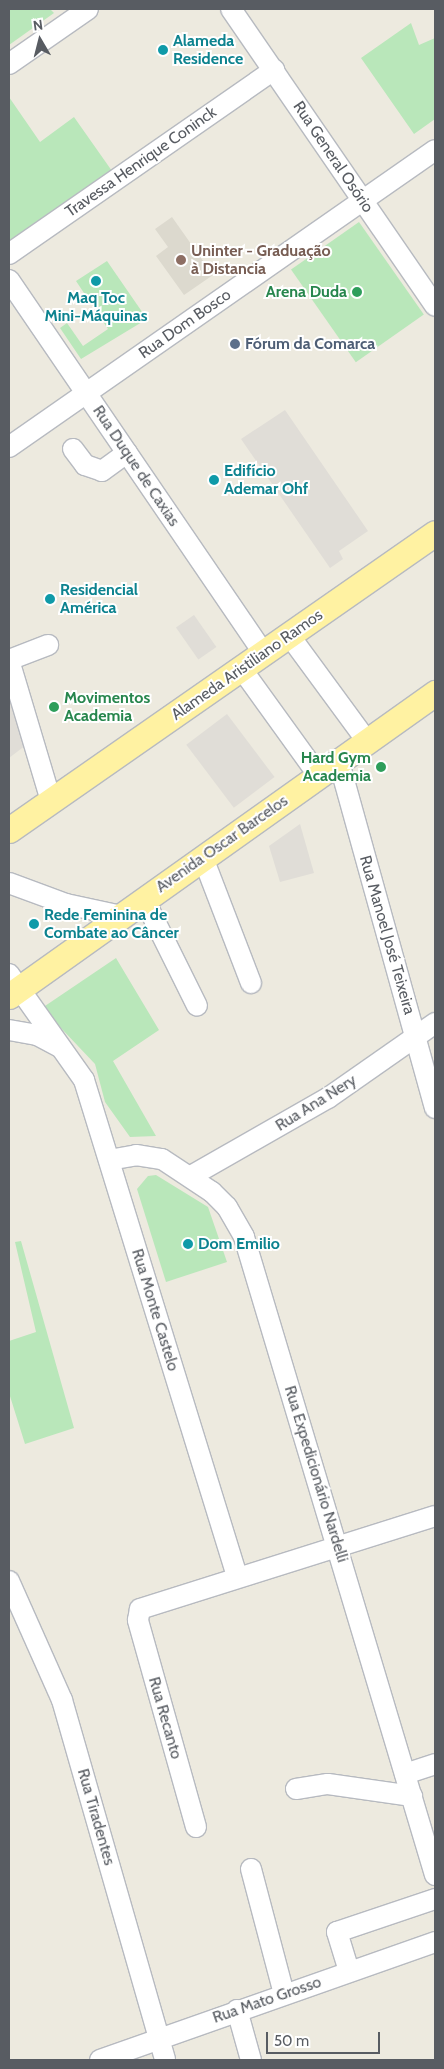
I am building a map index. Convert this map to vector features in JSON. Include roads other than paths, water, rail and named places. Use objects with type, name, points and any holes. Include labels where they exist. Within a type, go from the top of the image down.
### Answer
[{"type":"main road","name":"Alameda Aristiliano Ramos","points":[[9,830],[435,533]]},
{"type":"main road","name":"Avenida Oscar Barcelos","points":[[12,986],[122,916],[435,693]]},
{"type":"street","points":[[9,64],[88,9]]},
{"type":"street","name":"Rua General Osório","points":[[231,9],[435,306]]},
{"type":"street","name":"Travessa Henrique Coninck","points":[[9,254],[274,70]]},
{"type":"street","name":"Rua Dom Bosco","points":[[9,447],[435,150]]},
{"type":"street","name":"Rua Duque de Caxias","points":[[9,280],[263,653]]},
{"type":"street","points":[[73,449],[85,465],[102,471],[127,453]]},
{"type":"street","points":[[289,635],[368,741]]},
{"type":"street","points":[[48,645],[9,660],[51,801]]},
{"type":"street","points":[[241,668],[329,769]]},
{"type":"street","name":"Rua Manoel José Teixeira","points":[[329,769],[416,1037],[435,1108]]},
{"type":"street","points":[[203,858],[251,983]]},
{"type":"street","points":[[9,883],[66,904],[122,916]]},
{"type":"street","points":[[144,900],[197,1006]]},
{"type":"street","name":"Rua Monte Castelo","points":[[12,986],[80,1072],[109,1160],[237,1576]]},
{"type":"street","name":"Rua Ana Nery","points":[[192,1176],[328,1098],[435,1023]]},
{"type":"street","name":"Rua Monte Castelo","points":[[9,1030],[37,1036],[63,1049]]},
{"type":"street","name":"Rua Expedicionário Nardelli","points":[[109,1160],[150,1154],[192,1176],[227,1207],[244,1237],[435,1875]]},
{"type":"street","points":[[237,1576],[435,1516]]},
{"type":"street","name":"Rua Recanto","points":[[196,1827],[138,1620],[140,1609],[237,1576]]},
{"type":"street","name":"Rua Tiradentes","points":[[9,1581],[62,1700],[165,2060]]},
{"type":"street","points":[[405,1774],[435,1764]]},
{"type":"street","points":[[296,1789],[328,1784],[412,1796]]},
{"type":"street","points":[[251,1869],[284,1994]]},
{"type":"street","points":[[349,1971],[337,1932],[435,1899]]},
{"type":"street","name":"Rua Mato Grosso","points":[[100,2060],[236,2010],[435,1942]]},
{"type":"street","points":[[236,2010],[251,2060]]},
{"type":"place","name":"Alameda Residence","points":[[163,50]]},
{"type":"place","name":"Uninter - Graduação à Distancia","points":[[181,260]]},
{"type":"place","name":"Maq Toc Mini-Máquinas","points":[[96,281]]},
{"type":"place","name":"Arena Duda","points":[[357,292]]},
{"type":"place","name":"Fórum da Comarca","points":[[235,344]]},
{"type":"place","name":"Edifício Ademar Ohf","points":[[214,480]]},
{"type":"place","name":"Residencial América","points":[[50,599]]},
{"type":"place","name":"Movimentos Academia","points":[[54,707]]},
{"type":"place","name":"Hard Gym Academia","points":[[381,767]]},
{"type":"place","name":"Rede Feminina de Combate ao Câncer","points":[[34,924]]},
{"type":"place","name":"Dom Emilio","points":[[188,1244]]}]
